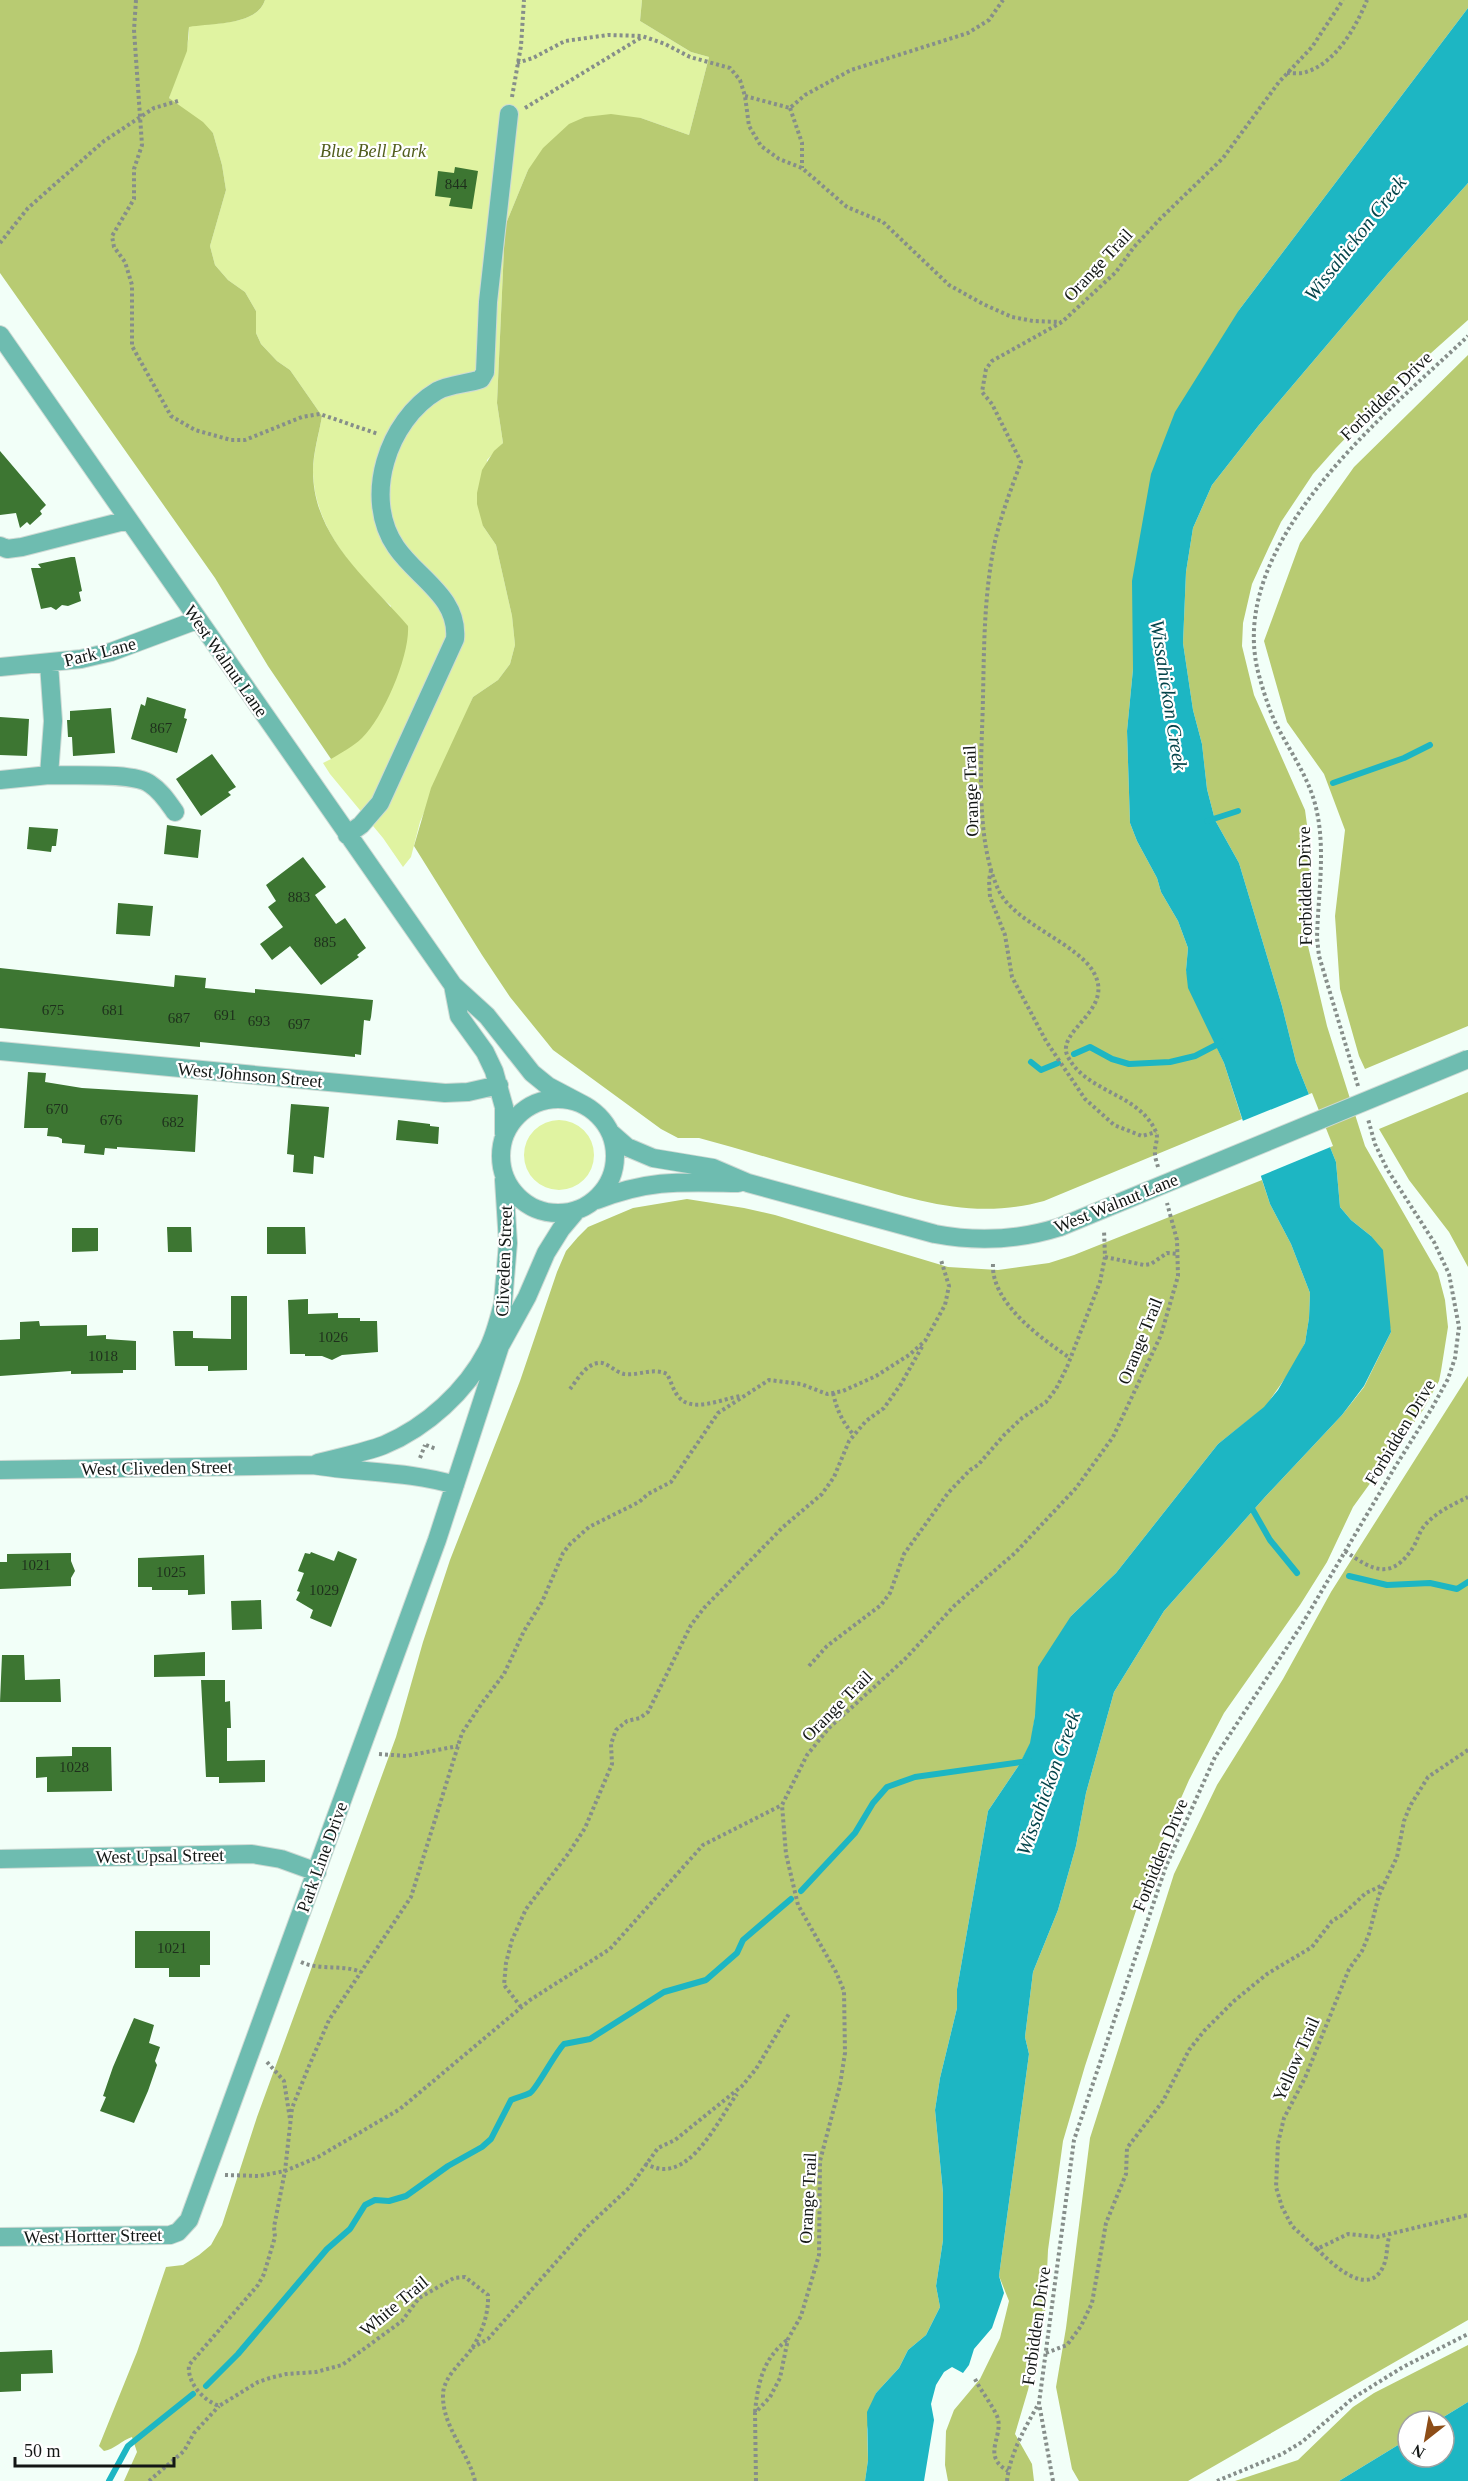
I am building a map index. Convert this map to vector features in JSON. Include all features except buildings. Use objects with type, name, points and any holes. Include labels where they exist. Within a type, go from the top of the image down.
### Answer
[{"type":"street","points":[[347,834],[361,825],[380,803],[455,639],[456,628],[452,609],[394,545],[384,522],[380,500],[382,480],[394,439],[406,420],[437,391],[481,379],[485,372],[488,302],[509,116]]},
{"type":"street","name":"West Walnut Lane","points":[[0,335],[453,985],[487,1016],[532,1073],[548,1086],[584,1106]]},
{"type":"street","points":[[0,546],[7,549],[22,547],[128,520]]},
{"type":"street","name":"Park Lane","points":[[0,667],[81,659],[111,652],[197,620]]},
{"type":"street","points":[[48,663],[53,721],[49,775]]},
{"type":"street","points":[[0,780],[49,775],[131,777],[149,783],[162,794],[175,812]]},
{"type":"street","name":"West Walnut Lane","points":[[453,985],[459,1016],[485,1052],[499,1084],[504,1107],[503,1139]]},
{"type":"street","name":"West Johnson Street","points":[[0,1052],[445,1093],[468,1092],[499,1084]]},
{"type":"street","name":"West Walnut Lane","points":[[611,1133],[627,1147],[640,1154],[670,1162],[713,1168],[748,1183],[916,1230],[958,1239],[1005,1238],[1060,1227],[1468,1059]]},
{"type":"street","points":[[560,1099],[584,1106],[600,1117],[611,1133],[616,1155],[612,1178],[599,1197],[583,1207],[552,1213],[527,1205],[509,1187],[503,1175],[501,1157],[503,1139],[515,1117],[536,1103],[560,1099]]},
{"type":"street","name":"Cliveden Street","points":[[500,1346],[508,1243],[508,1211],[503,1175]]},
{"type":"street","name":"West Walnut Lane","points":[[583,1207],[616,1193],[652,1184],[692,1180],[748,1183]]},
{"type":"street","name":"Cliveden Street","points":[[455,1485],[500,1346],[527,1297],[546,1253],[561,1229],[583,1207]]},
{"type":"street","name":"West Cliveden Street","points":[[313,1465],[384,1444],[428,1420],[459,1390],[477,1367],[492,1340],[503,1303]]},
{"type":"street","name":"West Cliveden Street","points":[[0,1470],[313,1465],[342,1470],[417,1475],[455,1485]]},
{"type":"street","name":"Park Line Drive","points":[[183,2227],[196,2205],[455,1485]]},
{"type":"street","name":"West Upsal Street","points":[[0,1859],[252,1854],[281,1859],[317,1872]]},
{"type":"street","name":"West Hortter Street","points":[[0,2237],[170,2235],[183,2227]]},
{"type":"path","points":[[135,0],[135,39],[142,115],[142,146],[134,169],[134,198],[112,236],[114,247],[125,262],[132,285],[132,346],[171,416],[195,430],[231,440],[245,440],[302,417],[320,414],[394,439]]},
{"type":"path","points":[[509,116],[521,46],[524,0]]},
{"type":"path","points":[[790,108],[805,95],[851,70],[968,33],[989,20],[1003,0]]},
{"type":"path","name":"Orange Trail","points":[[1156,1132],[1148,1119],[1136,1107],[1089,1082],[1071,1063],[1066,1053],[1066,1044],[1071,1034],[1094,1008],[1099,987],[1095,974],[1086,962],[1044,933],[999,893],[991,869],[982,818],[985,598],[992,554],[1021,462],[992,404],[982,392],[986,369],[999,356],[1062,322],[1116,272],[1134,247],[1160,219],[1223,158],[1287,73],[1312,47],[1343,0]]},
{"type":"path","points":[[1287,73],[1306,72],[1323,63],[1341,45],[1367,0]]},
{"type":"path","points":[[517,63],[533,58],[565,40],[608,35],[642,36],[665,44],[690,57],[730,68],[740,80],[750,126],[761,146],[778,159],[802,168],[848,207],[883,222],[949,285],[1012,317],[1033,321],[1062,322]]},
{"type":"path","points":[[509,116],[642,36]]},
{"type":"path","points":[[745,96],[790,108]]},
{"type":"path","points":[[0,243],[28,208],[63,179],[83,158],[142,115],[154,108],[178,100]]},
{"type":"path","points":[[790,108],[802,143],[802,168]]},
{"type":"path","name":"Forbidden Drive","points":[[1359,1089],[1319,956],[1317,938],[1320,828],[1312,795],[1275,720],[1260,677],[1254,650],[1255,628],[1260,595],[1274,558],[1295,518],[1318,485],[1339,460],[1468,336]]},
{"type":"path","points":[[991,869],[990,897],[1005,935],[1012,977],[1046,1041],[1085,1099],[1114,1125],[1142,1136],[1156,1132],[1154,1153],[1160,1176]]},
{"type":"path","name":"Forbidden Drive","points":[[1053,2481],[1039,2403],[1074,2140],[1166,1866],[1215,1757],[1301,1626],[1441,1392],[1455,1358],[1459,1327],[1453,1288],[1446,1266],[1424,1226],[1387,1169],[1375,1144],[1365,1111]]},
{"type":"path","name":"Orange Trail","points":[[756,2481],[755,2413],[760,2375],[772,2355],[788,2339],[801,2316],[819,2255],[820,2161],[827,2127],[840,2085],[845,2053],[844,1991],[836,1971],[803,1915],[793,1889],[786,1854],[782,1805],[807,1755],[829,1728],[905,1659],[955,1605],[1015,1553],[1076,1488],[1113,1437],[1161,1335],[1178,1276],[1177,1240],[1166,1197]]},
{"type":"path","points":[[808,1666],[826,1646],[881,1605],[890,1593],[904,1554],[948,1493],[1022,1418],[1046,1402],[1056,1389],[1100,1282],[1105,1257],[1103,1225]]},
{"type":"path","points":[[1105,1257],[1143,1265],[1151,1264],[1167,1253],[1178,1254]]},
{"type":"path","points":[[521,2007],[504,1984],[512,1940],[526,1909],[585,1828],[612,1764],[611,1744],[616,1730],[627,1721],[640,1718],[648,1712],[690,1625],[783,1527],[822,1494],[834,1477],[849,1441],[866,1421],[884,1408],[901,1384],[945,1305],[949,1286],[941,1260]]},
{"type":"path","points":[[993,1264],[995,1279],[1004,1299],[1037,1335],[1070,1358]]},
{"type":"path","points":[[149,2481],[184,2451],[194,2433],[219,2406],[211,2403],[195,2388],[188,2374],[189,2365],[258,2285],[264,2274],[275,2237],[274,2227],[285,2170],[292,2108],[330,2020],[411,1897],[462,1733],[504,1674],[524,1631],[542,1602],[562,1553],[589,1527],[639,1502],[648,1494],[671,1482],[718,1413],[769,1380],[801,1384],[827,1394],[843,1391],[876,1376],[909,1355],[925,1341]]},
{"type":"path","points":[[570,1389],[584,1371],[602,1362],[625,1374],[657,1370],[667,1374],[678,1396],[699,1406],[744,1395]]},
{"type":"path","points":[[833,1393],[837,1410],[847,1427],[855,1435]]},
{"type":"path","points":[[426,1445],[436,1449]]},
{"type":"path","points":[[1345,1551],[1376,1570],[1395,1567],[1405,1558],[1422,1528],[1435,1516],[1468,1497]]},
{"type":"path","points":[[361,1750],[389,1756],[406,1756],[458,1745]]},
{"type":"path","name":"Yellow Trail","points":[[1390,2234],[1383,2269],[1377,2276],[1357,2279],[1345,2273],[1292,2226],[1282,2207],[1276,2187],[1278,2143],[1284,2118],[1310,2067],[1338,1994],[1369,1934],[1372,1915],[1397,1857],[1404,1821],[1428,1777],[1468,1750]]},
{"type":"path","points":[[238,2177],[259,2176],[285,2170],[318,2157],[400,2109],[521,2007],[610,1949],[703,1845],[782,1805]]},
{"type":"path","points":[[1046,2353],[1067,2345],[1089,2311],[1106,2223],[1126,2174],[1127,2148],[1163,2101],[1189,2050],[1204,2031],[1234,2001],[1267,1974],[1312,1947],[1332,1921],[1342,1916],[1366,1893],[1384,1884]]},
{"type":"path","points":[[286,1956],[311,1967],[328,1969],[349,1967],[361,1972]]},
{"type":"path","points":[[645,2164],[663,2169],[675,2167],[685,2162],[702,2145],[756,2069],[790,2012]]},
{"type":"path","points":[[250,2053],[269,2062],[284,2081],[290,2123]]},
{"type":"path","points":[[472,2349],[488,2339],[587,2227],[630,2187],[658,2148],[675,2139],[742,2086]]},
{"type":"path","points":[[1317,2249],[1348,2234],[1367,2238],[1468,2215]]},
{"type":"path","name":"White Trail","points":[[219,2406],[258,2382],[286,2374],[316,2372],[342,2365],[402,2321],[419,2298],[454,2278],[465,2277],[488,2295],[489,2307],[472,2349],[451,2374],[443,2395],[448,2423],[475,2481]]},
{"type":"path","points":[[1217,2481],[1282,2454],[1302,2442],[1353,2398],[1403,2367],[1468,2334]]},
{"type":"path","name":"Orange Trail","points":[[755,2413],[770,2397],[780,2378],[788,2339]]},
{"type":"path","points":[[975,2379],[998,2417],[999,2426],[994,2455],[999,2466],[1008,2470]]},
{"type":"path","points":[[1007,2481],[1008,2470],[1020,2436],[1039,2403]]},
{"type":"green space","points":[[0,0],[265,0],[253,15],[244,19],[189,27],[187,51],[169,98],[203,122],[213,133],[222,165],[226,190],[210,246],[215,265],[228,280],[245,292],[256,311],[256,333],[261,344],[277,361],[290,370],[322,416],[313,471],[315,495],[322,517],[346,556],[408,626],[408,638],[400,669],[379,716],[359,741],[331,759],[268,666],[215,578],[0,273]]},
{"type":"green space","name":"Blue Bell Park","points":[[265,0],[642,0],[640,21],[691,52],[709,57],[689,135],[641,118],[528,170],[505,226],[497,403],[503,443],[487,460],[483,526],[496,545],[512,616],[515,645],[510,664],[498,680],[473,697],[420,822],[411,857],[403,867],[383,838],[323,763],[331,759],[391,606],[363,578],[338,546],[320,511],[313,472],[322,416],[290,370],[277,361],[261,344],[256,333],[256,311],[245,292],[228,280],[215,265],[210,246],[226,190],[222,165],[213,133],[169,98],[185,54],[189,26],[244,19],[253,15]]},
{"type":"green space","points":[[642,0],[1468,0],[1468,8],[1239,310],[1133,669],[1127,731],[1130,823],[1157,878],[1161,892],[1178,921],[1188,948],[1186,970],[1198,1006],[1224,1063],[1242,1119],[1044,1201],[994,1209],[947,1206],[924,1201],[699,1138],[678,1138],[661,1129],[553,1050],[510,997],[414,846],[431,788],[473,697],[498,680],[510,664],[515,645],[512,616],[496,545],[483,526],[477,504],[482,470],[494,451],[503,443],[497,403],[505,226],[528,170],[543,148],[569,124],[585,117],[611,114],[641,118],[689,135],[709,57],[691,52],[640,21]]},
{"type":"green space","points":[[1468,183],[1468,320],[1403,378],[1313,474],[1281,522],[1252,584],[1243,623],[1242,646],[1254,695],[1305,810],[1310,847],[1308,946],[1327,1026],[1365,1146],[1438,1273],[1445,1300],[1448,1327],[1439,1381],[1423,1410],[1353,1507],[1327,1562],[1300,1605],[1224,1713],[1189,1780],[1149,1871],[1063,2141],[1048,2250],[1045,2315],[1028,2390],[1015,2434],[1032,2464],[1034,2481],[948,2481],[945,2465],[946,2431],[954,2410],[980,2379],[1000,2338],[1009,2301],[999,2276],[1029,2054],[1025,2037],[1033,1972],[1058,1910],[1076,1846],[1086,1793],[1114,1692],[1164,1611],[1265,1497],[1342,1415],[1364,1387],[1391,1332],[1371,1236],[1351,1220],[1340,1207],[1336,1162],[1296,1062],[1282,1006],[1239,863],[1215,820],[1207,789],[1202,744],[1193,710],[1183,643],[1186,572],[1193,528],[1212,485],[1259,425]]},
{"type":"green space","points":[[1468,355],[1468,1026],[1365,1069],[1359,1056],[1340,989],[1335,916],[1345,830],[1324,774],[1287,722],[1264,641],[1300,543],[1354,467]]},
{"type":"green space","points":[[1468,1092],[1468,1267],[1449,1232],[1409,1180],[1379,1129]]},
{"type":"green space","points":[[559,1120],[578,1126],[588,1136],[594,1155],[588,1174],[578,1184],[559,1190],[540,1184],[530,1174],[524,1155],[530,1136],[540,1126]]},
{"type":"green space","points":[[1262,1180],[1270,1204],[1291,1244],[1310,1293],[1305,1343],[1293,1367],[1265,1407],[1218,1444],[1116,1573],[1071,1616],[1035,1715],[1031,1743],[988,1811],[957,1989],[957,2008],[940,2078],[935,2110],[943,2193],[943,2240],[936,2286],[940,2307],[926,2335],[908,2350],[899,2368],[876,2393],[867,2429],[868,2460],[865,2481],[124,2481],[137,2452],[132,2437],[108,2450],[104,2451],[99,2446],[137,2352],[166,2267],[183,2265],[199,2255],[211,2245],[222,2225],[257,2117],[396,1737],[423,1642],[450,1560],[520,1381],[557,1272],[566,1251],[578,1237],[588,1227],[633,1208],[687,1199],[775,1215],[948,1267],[998,1270],[1049,1263],[1074,1255]]},
{"type":"green space","points":[[1468,1376],[1468,2320],[1188,2481],[1079,2481],[1072,2469],[1056,2387],[1066,2328],[1090,2138],[1174,1874],[1217,1785],[1283,1679],[1331,1592]]},
{"type":"green space","points":[[1468,2345],[1468,2402],[1456,2409],[1396,2409],[1396,2446],[1339,2481],[1235,2481],[1298,2460],[1353,2407],[1374,2393]]},
{"type":"water","name":"Wissahickon Creek","points":[[1468,8],[1468,183],[1259,425],[1212,485],[1193,528],[1186,572],[1183,643],[1193,710],[1202,744],[1207,789],[1215,820],[1239,863],[1282,1006],[1296,1062],[1336,1162],[1340,1207],[1383,1250],[1391,1332],[1364,1386],[1342,1415],[1265,1497],[1164,1611],[1114,1692],[1086,1793],[1076,1846],[1058,1910],[1033,1972],[1025,2037],[1029,2054],[999,2276],[1004,2293],[992,2328],[974,2349],[969,2365],[963,2373],[952,2367],[944,2372],[936,2385],[931,2404],[934,2420],[924,2481],[865,2481],[868,2460],[867,2412],[876,2393],[899,2368],[908,2350],[926,2335],[940,2307],[936,2286],[943,2240],[943,2193],[935,2110],[940,2078],[957,2008],[957,1989],[988,1811],[1019,1765],[1030,1743],[1035,1715],[1038,1667],[1071,1616],[1116,1573],[1218,1444],[1264,1407],[1278,1390],[1305,1343],[1309,1318],[1310,1293],[1291,1244],[1270,1204],[1224,1063],[1188,988],[1186,970],[1188,948],[1178,921],[1161,892],[1157,878],[1130,823],[1127,731],[1133,669],[1132,581],[1151,474],[1175,412],[1239,310]]},
{"type":"water","points":[[1468,2402],[1468,2481],[1339,2481],[1396,2446],[1396,2469],[1456,2469],[1456,2409]]},
{"type":"pier","points":[[1312,1093],[1333,1146],[1258,1177],[1240,1122]]},
{"type":"waterway","points":[[1333,783],[1404,758],[1430,745]]},
{"type":"waterway","points":[[1207,821],[1238,811]]},
{"type":"waterway","points":[[1074,1054],[1090,1047],[1112,1059],[1129,1064],[1170,1062],[1195,1056],[1222,1042]]},
{"type":"waterway","points":[[1031,1062],[1041,1070],[1058,1063]]},
{"type":"waterway","points":[[1250,1505],[1270,1540],[1297,1573]]},
{"type":"waterway","points":[[1349,1576],[1387,1585],[1430,1583],[1457,1589],[1468,1582]]},
{"type":"waterway","points":[[801,1891],[855,1833],[873,1803],[887,1787],[915,1777],[1029,1761]]},
{"type":"waterway","points":[[206,2386],[238,2354],[327,2249],[350,2229],[365,2205],[375,2200],[389,2201],[406,2196],[448,2166],[482,2147],[491,2139],[511,2100],[533,2090],[564,2044],[590,2039],[664,1992],[706,1980],[737,1953],[743,1940],[791,1899]]},
{"type":"waterway","points":[[109,2481],[128,2446],[193,2394]]}]
